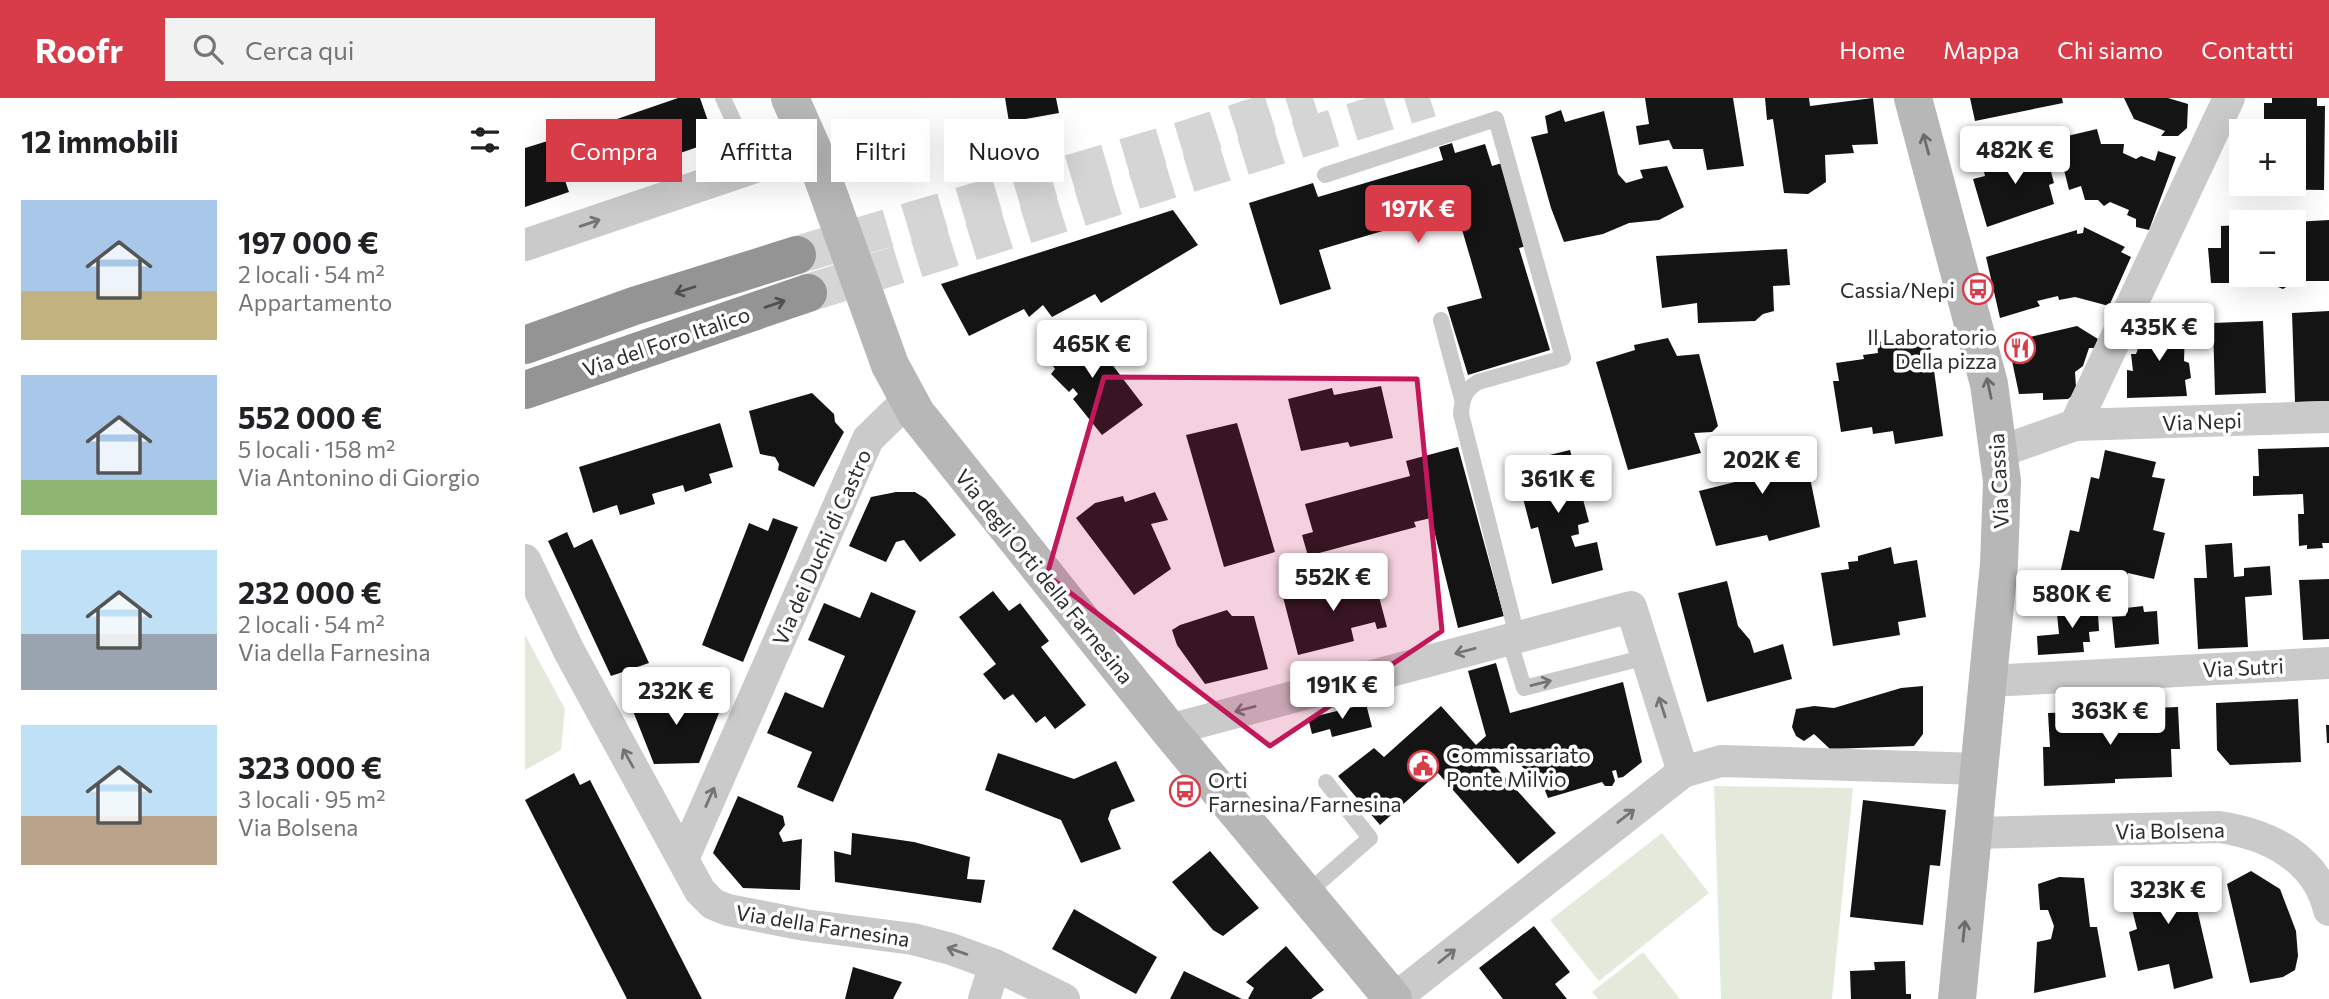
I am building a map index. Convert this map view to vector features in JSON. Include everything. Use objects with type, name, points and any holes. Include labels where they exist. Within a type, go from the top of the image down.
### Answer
[{"type":"highway","name":"Via del Foro Italico","points":[[525,345],[797,254]]},
{"type":"highway","name":"Via del Foro Italico","points":[[525,390],[808,293]]},
{"type":"street","name":"Via degli Orti della Farnesina","points":[[790,98],[799,119]]},
{"type":"street","name":"Via Cassia","points":[[1913,98],[1985,369],[1999,452],[2001,526],[1975,833],[1957,999]]},
{"type":"street","points":[[2075,425],[2229,98]]},
{"type":"street","name":"Via degli Orti della Farnesina","points":[[817,162],[890,365],[908,400],[965,478],[1393,999]]},
{"type":"street","points":[[525,245],[711,182]]},
{"type":"street","name":"Via dei Duchi di Castro","points":[[683,859],[868,439],[908,400]]},
{"type":"street","name":"Via Nepi","points":[[1999,452],[2075,425],[2329,418]]},
{"type":"street","name":"Via della Farnesina","points":[[525,560],[569,651],[700,891],[719,907],[805,925],[930,943],[995,965],[1064,999]]},
{"type":"street","points":[[1170,730],[1631,607],[1683,772]]},
{"type":"street","name":"Via Sutri","points":[[1989,681],[2329,663]]},
{"type":"street","points":[[1393,999],[1683,772],[1721,761],[1980,769]]},
{"type":"street","name":"Via Bolsena","points":[[1975,833],[2219,827],[2236,830],[2269,840],[2300,861],[2319,885],[2329,910]]},
{"type":"street","points":[[984,999],[995,965]]},
{"type":"lane","points":[[723,98],[733,119]]},
{"type":"lane","points":[[1325,176],[1496,119],[1563,358],[1478,382],[1469,388],[1462,399]]},
{"type":"lane","points":[[1441,320],[1462,399],[1461,414],[1505,591],[1524,688],[1646,657]]},
{"type":"lane","points":[[1305,895],[1370,838],[1327,782]]},
{"type":"highlighted area","points":[[1104,377],[1417,379],[1442,631],[1270,746],[1047,575]]},
{"type":"shaded area","points":[[525,635],[565,709],[561,750],[525,770]]},
{"type":"shaded area","points":[[1714,786],[1853,788],[1832,999],[1721,999]]},
{"type":"shaded area","points":[[1662,833],[1709,893],[1599,981],[1550,920]]},
{"type":"shaded area","points":[[1643,952],[1680,999],[1598,999],[1592,992]]},
{"type":"building","points":[[678,98],[700,98],[707,119],[696,119],[696,148],[682,152],[682,119],[617,119]]},
{"type":"building","points":[[1005,98],[1056,98],[1059,113],[1008,119]]},
{"type":"building","points":[[1645,98],[1733,98],[1744,166],[1707,170],[1703,149],[1673,149],[1669,140],[1639,145],[1636,126],[1649,124]]},
{"type":"building","points":[[1765,98],[1809,98],[1810,106],[1873,98],[1878,144],[1852,145],[1854,153],[1825,155],[1826,182],[1808,194],[1784,193],[1773,119],[1767,120]]},
{"type":"building","points":[[1970,98],[2062,98],[2063,103],[1975,121]]},
{"type":"building","points":[[2124,98],[2168,98],[2188,104],[2187,128],[2178,136],[2161,136],[2165,131],[2134,119]]},
{"type":"building","points":[[2272,98],[2317,98],[2317,106],[2325,106],[2324,190],[2306,190],[2306,119],[2264,119],[2264,103],[2272,103]]},
{"type":"building","points":[[1561,110],[1565,122],[1604,111],[1618,174],[1626,183],[1643,178],[1640,170],[1667,166],[1684,207],[1659,220],[1629,223],[1603,234],[1564,242],[1551,208],[1531,137],[1548,133],[1545,116]]},
{"type":"building","points":[[2097,129],[2101,144],[2124,144],[2123,153],[2136,159],[2141,156],[2155,161],[2158,151],[2176,157],[2149,230],[2136,227],[2136,219],[2127,215],[2129,210],[2110,202],[2104,206],[2098,200],[2085,200],[2081,186],[2069,190],[2059,150],[2067,150],[2063,137]]},
{"type":"building","points":[[546,142],[546,182],[566,182],[569,192],[525,207],[525,148]]},
{"type":"building","points":[[1452,143],[1455,153],[1485,144],[1492,166],[1502,163],[1527,246],[1519,248],[1550,350],[1468,375],[1447,307],[1482,298],[1456,209],[1319,250],[1331,289],[1280,305],[1249,203],[1313,183],[1318,197],[1443,160],[1439,147]]},
{"type":"building","points":[[2044,146],[2054,183],[2049,185],[2054,204],[1987,227],[1973,179],[1985,176],[1982,164],[2012,156],[2011,151]]},
{"type":"building","points":[[1173,210],[1198,245],[1101,303],[1095,294],[1052,317],[1043,305],[1029,317],[1024,309],[969,336],[941,284]]},
{"type":"building","points":[[2329,220],[2329,281],[2306,281],[2306,221]]},
{"type":"building","points":[[2221,226],[2229,226],[2229,283],[2211,283],[2208,248],[2221,248]]},
{"type":"building","points":[[2084,227],[2125,247],[2121,252],[2131,257],[2109,306],[2075,297],[2059,300],[2058,296],[2037,301],[2040,306],[2000,318],[1986,257],[2077,230],[2077,234],[2083,233]]},
{"type":"building","points":[[1787,249],[1790,285],[1773,286],[1774,311],[1763,314],[1755,321],[1698,323],[1697,303],[1662,308],[1656,256]]},
{"type":"building","points":[[2329,311],[2329,401],[2295,402],[2292,313]]},
{"type":"building","points":[[2177,318],[2177,331],[2185,330],[2184,361],[2189,363],[2191,378],[2185,380],[2187,396],[2127,398],[2127,370],[2133,371],[2131,354],[2136,354],[2148,321]]},
{"type":"building","points":[[2263,321],[2266,393],[2215,395],[2213,323]]},
{"type":"building","points":[[1082,325],[1143,405],[1102,435],[1073,399],[1078,394],[1073,388],[1069,392],[1051,374],[1055,369],[1042,349]]},
{"type":"building","points":[[2077,326],[2098,339],[2095,348],[2089,348],[2083,366],[2075,372],[2076,387],[2073,395],[2068,399],[2043,400],[2043,393],[2019,394],[2008,342]]},
{"type":"building","points":[[1929,334],[1943,436],[1895,444],[1893,431],[1873,434],[1872,427],[1841,432],[1833,381],[1839,381],[1836,363],[1864,359],[1863,355],[1878,353],[1877,342]]},
{"type":"building","points":[[1668,338],[1677,356],[1699,354],[1718,426],[1712,432],[1694,433],[1701,453],[1628,470],[1596,362],[1635,350],[1634,345]]},
{"type":"building","points":[[1381,386],[1393,438],[1350,447],[1348,442],[1301,451],[1288,399],[1332,388],[1334,395]]},
{"type":"building","points":[[812,393],[834,414],[835,422],[844,432],[814,487],[778,470],[779,464],[775,457],[760,454],[749,411]]},
{"type":"building","points":[[720,423],[733,467],[709,474],[712,483],[685,492],[683,485],[652,494],[655,504],[620,515],[617,505],[593,513],[579,467]]},
{"type":"building","points":[[1237,423],[1275,552],[1224,567],[1186,435]]},
{"type":"building","points":[[1795,438],[1802,467],[1808,468],[1820,527],[1769,541],[1767,535],[1716,546],[1699,491],[1735,482],[1726,456]]},
{"type":"building","points":[[1458,447],[1504,616],[1458,628],[1431,518],[1414,522],[1416,527],[1308,556],[1302,535],[1313,532],[1305,504],[1410,476],[1406,461]]},
{"type":"building","points":[[2329,447],[2329,543],[2322,543],[2323,548],[2307,549],[2307,545],[2299,546],[2298,514],[2304,514],[2303,494],[2253,496],[2253,476],[2259,476],[2258,449]]},
{"type":"building","points":[[1570,450],[1589,522],[1578,525],[1579,534],[1571,536],[1575,547],[1597,542],[1603,570],[1552,584],[1538,527],[1531,529],[1518,479],[1525,476],[1521,462]]},
{"type":"building","points":[[2105,450],[2156,462],[2152,477],[2165,479],[2153,530],[2165,533],[2154,579],[2128,573],[2126,580],[2097,574],[2095,586],[2059,578],[2070,530],[2079,532],[2091,477],[2099,479]]},
{"type":"building","points":[[896,492],[915,492],[926,499],[956,535],[920,562],[904,540],[896,542],[886,562],[849,546],[871,497]]},
{"type":"building","points":[[1155,492],[1168,520],[1151,524],[1171,569],[1134,595],[1076,518],[1095,503],[1123,496],[1125,502]]},
{"type":"building","points":[[773,518],[798,527],[743,662],[702,645],[749,523],[768,531]]},
{"type":"building","points":[[567,532],[574,548],[592,539],[649,663],[611,676],[548,541]]},
{"type":"building","points":[[2232,543],[2234,577],[2244,576],[2244,568],[2270,566],[2272,595],[2245,597],[2248,647],[2198,649],[2194,578],[2207,578],[2205,545]]},
{"type":"building","points":[[1891,547],[1894,564],[1917,560],[1926,617],[1898,622],[1900,635],[1833,646],[1821,573],[1849,569],[1848,562],[1858,561],[1858,556]]},
{"type":"building","points":[[1373,574],[1387,627],[1377,629],[1375,622],[1351,628],[1354,641],[1298,655],[1283,597]]},
{"type":"building","points":[[2329,579],[2329,639],[2303,640],[2299,580]]},
{"type":"building","points":[[2030,580],[2051,582],[2053,605],[2026,606]]},
{"type":"building","points":[[1727,581],[1738,626],[1750,640],[1754,653],[1783,644],[1792,679],[1707,702],[1678,593]]},
{"type":"building","points":[[993,591],[1009,611],[1020,603],[1049,641],[1041,647],[1086,705],[1055,729],[1045,716],[1036,723],[1013,694],[1004,700],[983,674],[996,664],[959,617]]},
{"type":"building","points":[[871,592],[916,611],[833,802],[797,787],[812,752],[767,733],[785,692],[823,708],[845,656],[808,640],[824,603],[860,618]]},
{"type":"building","points":[[2097,596],[2099,631],[2089,632],[2090,642],[2083,642],[2084,652],[2038,655],[2037,636],[2059,634],[2057,614],[2081,612],[2080,597]]},
{"type":"building","points":[[2143,606],[2144,612],[2157,611],[2159,644],[2115,648],[2112,617],[2126,616],[2126,608]]},
{"type":"building","points":[[1227,610],[1232,616],[1254,616],[1268,669],[1205,684],[1177,645],[1172,630]]},
{"type":"building","name":"Commissariato Ponte Milvio","points":[[1496,663],[1510,713],[1623,682],[1642,762],[1623,777],[1618,778],[1616,770],[1612,771],[1615,781],[1612,786],[1605,786],[1602,782],[1548,798],[1542,783],[1536,784],[1507,748],[1498,751],[1489,760],[1556,833],[1518,864],[1438,773],[1380,825],[1338,776],[1374,748],[1384,757],[1441,706],[1476,745],[1486,736],[1468,671]]},
{"type":"building","points":[[1923,686],[1923,734],[1914,746],[1830,749],[1814,734],[1804,741],[1796,736],[1792,727],[1796,709],[1814,706],[1834,708],[1901,688]]},
{"type":"building","points":[[679,689],[721,708],[699,763],[654,764],[631,706],[664,691],[667,704],[675,705]]},
{"type":"building","points":[[2298,699],[2301,762],[2230,765],[2217,750],[2216,703]]},
{"type":"building","points":[[1366,704],[1372,727],[1332,737],[1330,729],[1312,734],[1308,718]]},
{"type":"building","points":[[2178,707],[2180,749],[2171,749],[2172,777],[2044,786],[2043,747],[2050,747],[2048,713],[2105,711],[2105,721],[2129,721],[2128,709]]},
{"type":"building","points":[[2326,725],[2329,725],[2329,743],[2327,743]]},
{"type":"building","points":[[998,753],[1074,779],[1116,761],[1135,801],[1111,810],[1108,819],[1121,849],[1081,863],[1061,820],[985,790]]},
{"type":"building","points":[[574,773],[580,785],[590,780],[702,999],[627,999],[525,800]]},
{"type":"building","points":[[738,796],[783,816],[785,825],[779,833],[783,842],[802,839],[800,890],[743,888],[713,853]]},
{"type":"building","points":[[1863,800],[1946,810],[1940,866],[1930,865],[1923,925],[1850,917]]},
{"type":"building","points":[[852,833],[914,842],[970,857],[967,879],[985,880],[981,903],[835,882],[834,851],[851,855]]},
{"type":"building","points":[[1210,851],[1259,908],[1223,936],[1213,930],[1172,882]]},
{"type":"building","points":[[2152,868],[2188,870],[2213,978],[2174,989],[2169,964],[2138,971],[2129,932],[2137,929],[2125,881],[2152,875]]},
{"type":"building","points":[[2251,871],[2280,889],[2296,931],[2298,956],[2295,970],[2283,977],[2250,983],[2227,884]]},
{"type":"building","points":[[2059,877],[2084,878],[2090,927],[2097,927],[2106,977],[2034,993],[2037,942],[2051,939],[2054,926],[2048,910],[2040,910],[2038,884]]},
{"type":"building","points":[[1074,909],[1157,957],[1136,994],[1052,949]]},
{"type":"building","points":[[1534,926],[1570,972],[1555,984],[1567,999],[1503,999],[1479,968]]},
{"type":"building","points":[[1286,946],[1324,990],[1311,999],[1248,999],[1254,988],[1246,982]]},
{"type":"building","points":[[1905,961],[1906,994],[1911,994],[1911,999],[1851,999],[1850,971],[1875,970],[1874,962]]},
{"type":"building","points":[[853,967],[902,982],[893,999],[845,999]]},
{"type":"building","points":[[1184,971],[1242,999],[1170,999]]},
{"type":"tunnel","points":[[797,255],[1187,139],[1313,98]]},
{"type":"tunnel","points":[[808,293],[1430,98]]},
{"type":"place","name":"Cassia/Nepi","points":[[1978,289]]},
{"type":"place","name":"Il Laboratorio Della pizza","points":[[2020,348]]},
{"type":"place","name":"Commissariato Ponte Milvio","points":[[1423,766]]},
{"type":"place","name":"Orti Farnesina/Farnesina","points":[[1185,791]]}]
